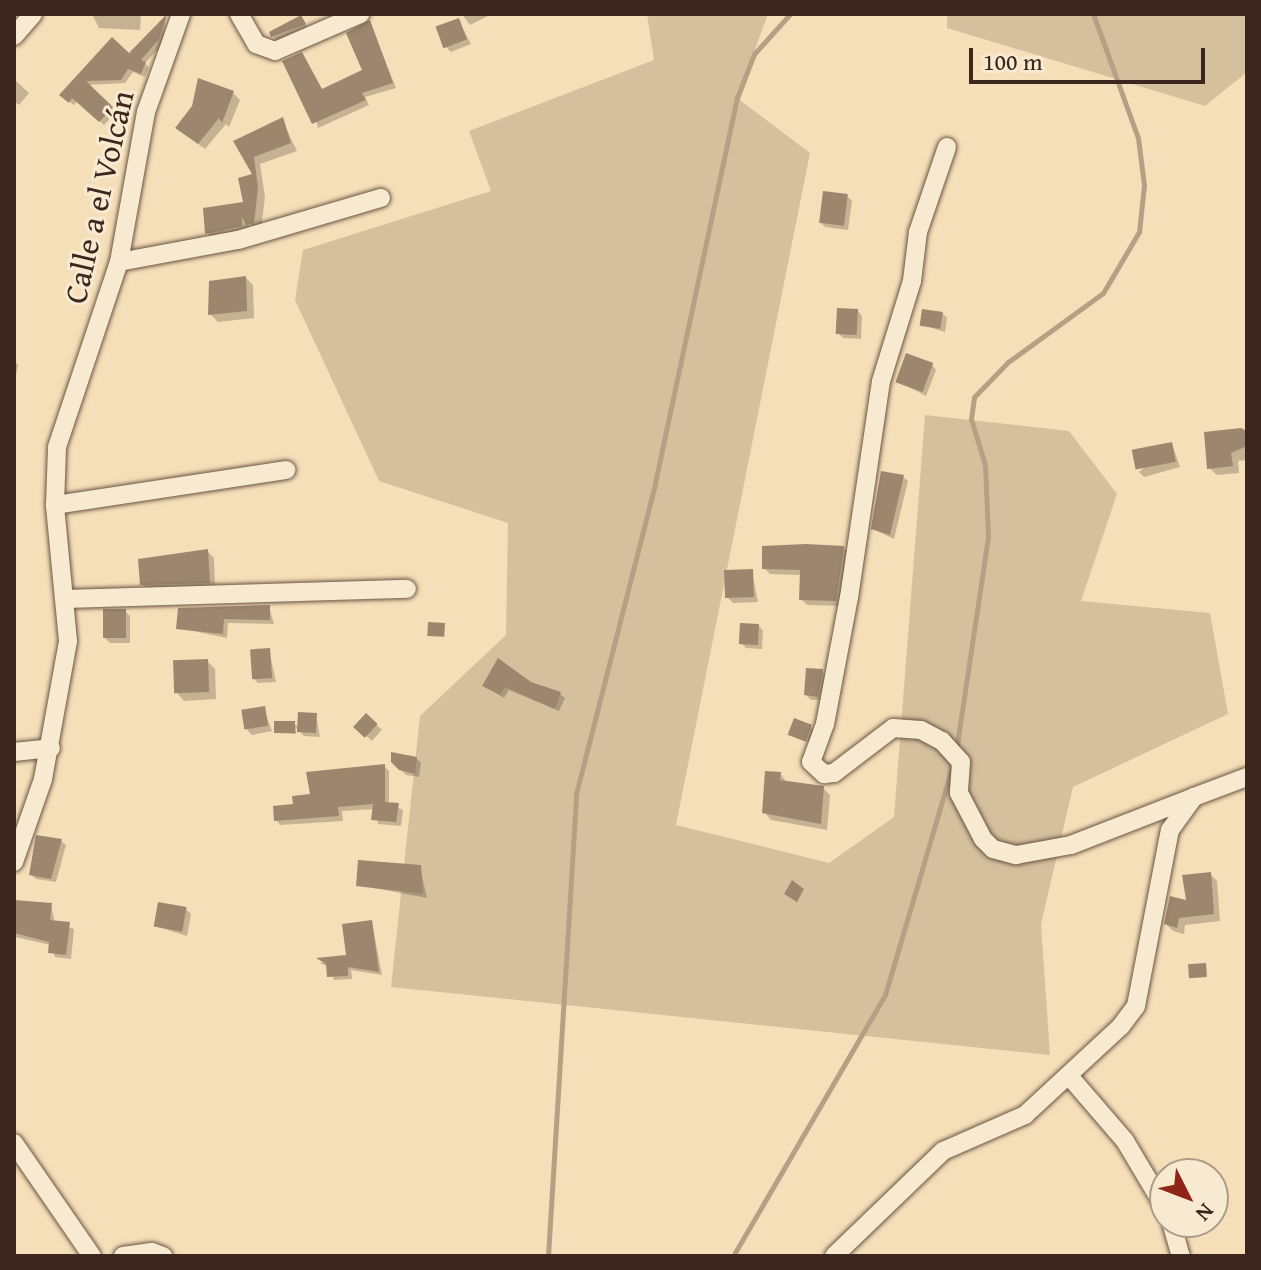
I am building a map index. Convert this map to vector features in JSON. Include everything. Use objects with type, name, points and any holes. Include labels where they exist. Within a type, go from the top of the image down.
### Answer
[{"type":"street","points":[[14,36],[33,14]]},
{"type":"street","name":"Calle a el Volcán","points":[[14,862],[51,748],[68,641],[55,505],[57,447],[119,262],[146,112],[181,14]]},
{"type":"street","points":[[239,14],[256,44],[275,51],[360,14]]},
{"type":"street","points":[[947,147],[918,232],[912,281],[881,381],[849,597],[825,724],[811,762],[824,774],[834,773],[893,728],[921,730],[942,741],[961,762],[959,793],[983,839],[993,849],[1016,855],[1071,845],[1247,777]]},
{"type":"street","points":[[119,262],[238,240],[381,198]]},
{"type":"street","points":[[55,505],[286,470]]},
{"type":"street","points":[[66,599],[407,589]]},
{"type":"street","points":[[14,752],[51,748]]},
{"type":"street","points":[[834,1256],[943,1151],[1025,1115],[1070,1077],[1136,1006],[1170,830],[1194,797]]},
{"type":"street","points":[[1070,1077],[1125,1141],[1149,1181]]},
{"type":"street","points":[[14,1143],[92,1256]]},
{"type":"street","points":[[123,1256],[152,1252],[163,1256]]},
{"type":"shaded area","points":[[647,14],[768,14],[737,98],[810,153],[676,825],[829,863],[894,817],[925,415],[1069,431],[1117,494],[1081,601],[1210,613],[1228,714],[1073,787],[1041,924],[1050,1055],[391,987],[420,716],[506,635],[508,523],[379,481],[295,300],[303,250],[491,191],[469,131],[654,60]]},
{"type":"shaded area","points":[[947,14],[1247,14],[1247,72],[1205,106],[947,28]]},
{"type":"building","points":[[167,14],[159,39],[141,60],[146,62],[141,74],[128,69],[121,80],[86,81],[113,107],[99,122],[72,98],[69,103],[59,95],[112,37],[129,53]]},
{"type":"building","points":[[301,15],[306,24],[271,37],[269,32]]},
{"type":"building","points":[[459,18],[467,40],[443,48],[436,27]]},
{"type":"building","points":[[370,20],[393,83],[362,93],[366,100],[312,124],[282,61],[302,52],[322,89],[362,70],[346,33]]},
{"type":"building","points":[[198,78],[234,91],[222,123],[219,118],[198,144],[175,128],[192,106]]},
{"type":"building","points":[[283,117],[291,143],[254,157],[258,188],[254,223],[246,225],[242,217],[242,226],[205,234],[203,208],[243,202],[238,178],[252,174],[233,141]]},
{"type":"building","points":[[823,191],[848,194],[844,226],[819,223]]},
{"type":"building","points":[[246,276],[247,311],[208,315],[209,281]]},
{"type":"building","points":[[837,308],[858,309],[857,335],[836,334]]},
{"type":"building","points":[[922,309],[943,312],[940,329],[920,326]]},
{"type":"building","points":[[906,353],[933,363],[923,392],[895,382]]},
{"type":"building","points":[[1241,428],[1247,431],[1247,446],[1231,453],[1233,466],[1207,469],[1204,432]]},
{"type":"building","points":[[1172,442],[1176,462],[1136,469],[1132,450]]},
{"type":"building","points":[[881,471],[904,475],[890,535],[871,529]]},
{"type":"building","points":[[762,546],[844,546],[836,601],[799,600],[800,570],[762,569]]},
{"type":"building","points":[[208,549],[210,583],[140,585],[138,559]]},
{"type":"building","points":[[753,569],[754,597],[725,598],[724,570]]},
{"type":"building","points":[[270,605],[270,620],[224,619],[223,634],[176,629],[178,608]]},
{"type":"building","points":[[103,609],[126,609],[126,638],[103,638]]},
{"type":"building","points":[[428,622],[445,623],[444,637],[427,636]]},
{"type":"building","points":[[740,623],[759,624],[758,645],[739,644]]},
{"type":"building","points":[[270,648],[272,678],[252,679],[250,649]]},
{"type":"building","points":[[498,658],[531,682],[561,692],[555,709],[505,687],[500,695],[482,686]]},
{"type":"building","points":[[208,659],[209,692],[174,693],[173,660]]},
{"type":"building","points":[[806,668],[823,669],[818,697],[804,695]]},
{"type":"building","points":[[265,706],[268,726],[244,730],[241,710]]},
{"type":"building","points":[[298,712],[317,713],[316,733],[297,732]]},
{"type":"building","points":[[366,713],[378,724],[365,738],[353,727]]},
{"type":"building","points":[[794,718],[812,725],[805,742],[788,735]]},
{"type":"building","points":[[274,721],[295,721],[295,733],[274,733]]},
{"type":"building","points":[[391,752],[417,757],[415,774],[399,770],[391,762]]},
{"type":"building","points":[[385,764],[385,802],[399,803],[396,822],[371,820],[373,804],[338,807],[339,816],[274,821],[273,806],[293,804],[292,796],[310,794],[306,772]]},
{"type":"building","points":[[765,771],[781,772],[780,780],[824,786],[821,824],[762,813]]},
{"type":"building","points":[[36,835],[62,839],[51,879],[29,875]]},
{"type":"building","points":[[358,860],[421,865],[423,894],[356,886]]},
{"type":"building","points":[[1211,872],[1214,914],[1179,918],[1177,928],[1164,924],[1170,896],[1186,900],[1182,875]]},
{"type":"building","points":[[792,880],[804,889],[797,902],[784,894]]},
{"type":"building","points":[[14,900],[52,903],[50,920],[70,922],[66,955],[48,953],[49,942],[14,933]]},
{"type":"building","points":[[158,902],[187,907],[182,932],[154,927]]},
{"type":"building","points":[[372,920],[379,972],[348,967],[348,976],[327,977],[326,964],[316,958],[346,955],[342,924]]},
{"type":"building","points":[[1206,963],[1207,977],[1189,978],[1188,964]]},
{"type":"waterway","points":[[548,1256],[576,794],[655,483],[737,98],[754,54],[790,14]]},
{"type":"waterway","points":[[956,751],[988,536],[985,465],[971,419],[974,397],[1008,362],[1103,293],[1139,232],[1144,185],[1138,138],[1093,14]]},
{"type":"waterway","points":[[733,1256],[885,995],[952,768]]}]
